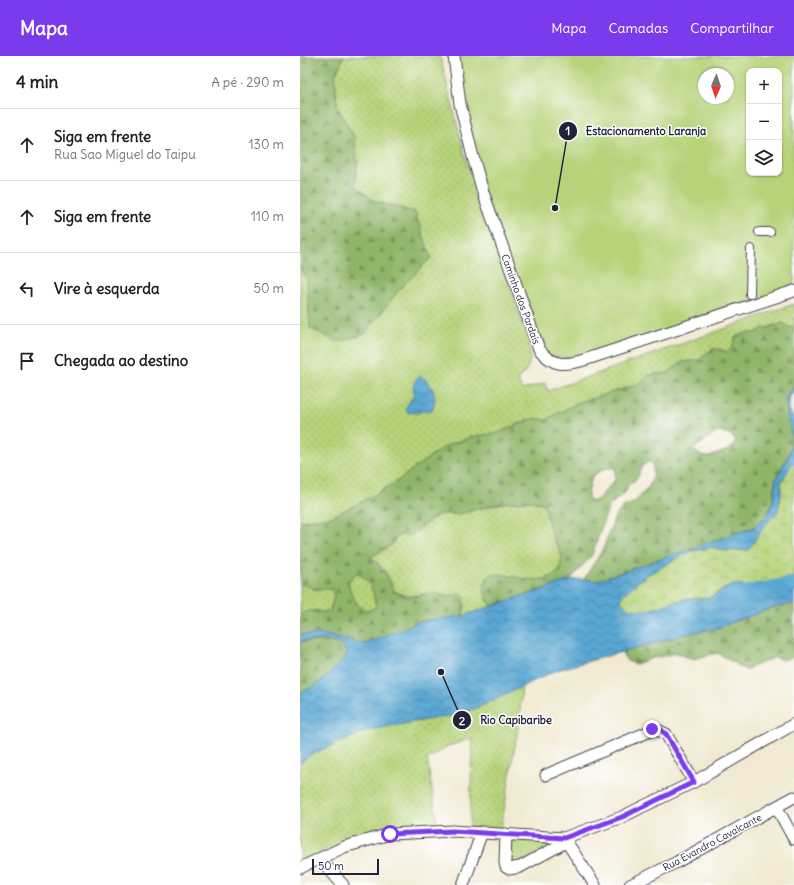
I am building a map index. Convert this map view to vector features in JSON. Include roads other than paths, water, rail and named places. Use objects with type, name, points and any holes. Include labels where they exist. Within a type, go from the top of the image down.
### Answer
[{"type":"street","name":"Caminho dos Pardais","points":[[454,56],[460,104],[483,192],[539,349],[554,362],[566,364],[584,360],[794,291]]},
{"type":"street","points":[[759,232],[770,232]]},
{"type":"street","points":[[750,294],[751,249]]},
{"type":"street","points":[[506,834],[506,867],[509,869],[520,867],[565,840],[622,817],[694,782],[794,724]]},
{"type":"street","points":[[546,775],[656,729],[666,734],[694,782]]},
{"type":"street","name":"Rua Evandro Cavalcante","points":[[630,885],[794,797]]},
{"type":"street","points":[[776,808],[794,839]]},
{"type":"street","points":[[300,868],[344,847],[390,834],[453,831],[482,832],[565,840]]},
{"type":"street","points":[[463,885],[482,832]]},
{"type":"street","points":[[565,840],[595,885]]},
{"type":"street","points":[[320,859],[344,885]]},
{"type":"water","points":[[420,376],[428,382],[433,390],[435,400],[434,405],[432,410],[407,412],[406,407],[415,394],[414,384]]},
{"type":"water","points":[[794,386],[794,393],[790,396],[789,408],[794,419],[794,460],[781,482],[781,496],[778,511],[765,525],[748,550],[727,551],[712,547],[689,552],[645,576],[622,595],[621,602],[627,607],[635,610],[650,609],[684,599],[709,598],[737,584],[742,584],[748,593],[756,593],[761,586],[794,580],[794,604],[775,607],[716,628],[686,634],[557,670],[479,707],[455,715],[368,730],[312,754],[300,763],[300,693],[320,682],[347,655],[340,645],[334,642],[320,640],[300,642],[300,635],[321,634],[365,644],[421,621],[463,616],[570,580],[584,579],[596,581],[754,527],[767,516],[773,502],[776,479],[788,457],[792,442],[785,399]]},
{"type":"waterway","points":[[727,597],[794,584]]},
{"type":"place","name":"Estacionamento Laranja","points":[[555,208]]},
{"type":"place","name":"Rio Capibaribe","points":[[441,672]]}]
